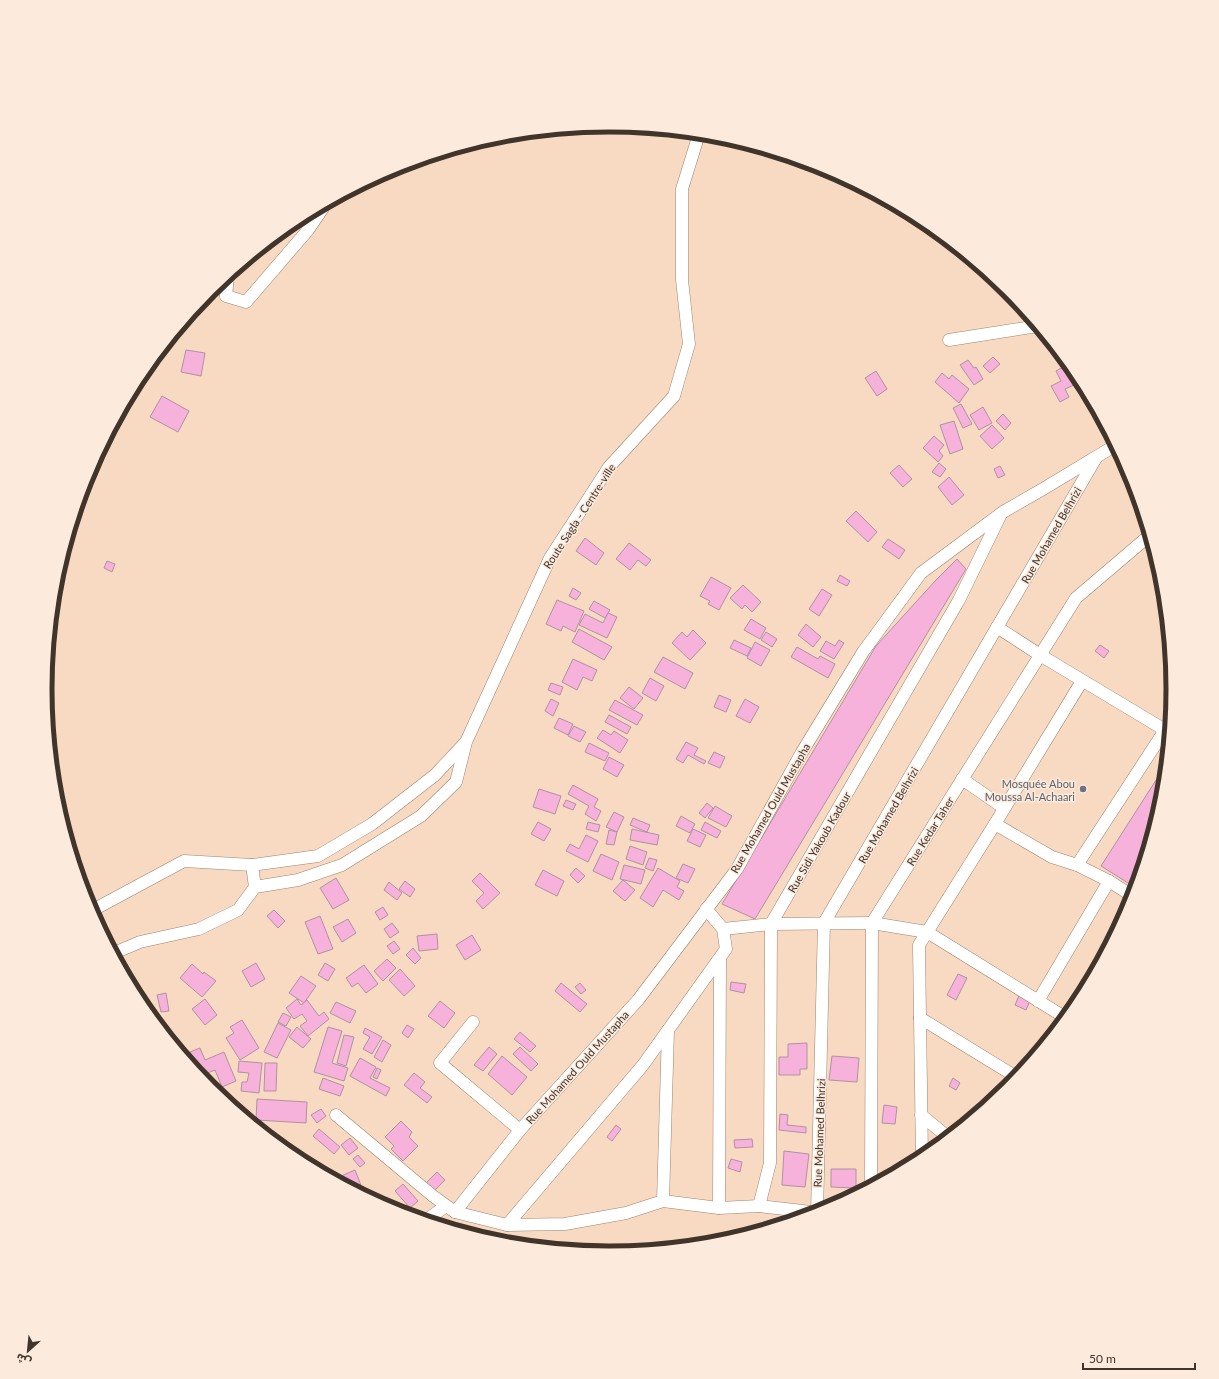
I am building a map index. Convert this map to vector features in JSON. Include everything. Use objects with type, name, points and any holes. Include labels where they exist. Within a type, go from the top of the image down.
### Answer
[{"type":"street","name":"Route Sagla - Centre-ville","points":[[255,886],[298,880],[342,865],[421,816],[456,782],[466,742],[550,558],[609,467],[674,396],[689,344],[682,280],[682,189],[697,140]]},
{"type":"street","points":[[227,284],[226,296],[246,302],[308,230],[318,215]]},
{"type":"street","points":[[949,340],[1033,327]]},
{"type":"street","name":"Rue Mohamed Ould Mustapha","points":[[432,1218],[450,1209],[638,1000],[736,869],[802,752],[863,652],[921,573],[1002,512],[1112,447]]},
{"type":"street","name":"Rue Mohamed Belhrizi","points":[[818,1207],[824,924],[1097,456]]},
{"type":"street","name":"Rue Sidi Yakoub Kadour","points":[[759,1206],[770,1163],[771,924],[959,600],[1002,512]]},
{"type":"street","name":"Rue Kedar Taher","points":[[872,923],[1076,598],[1146,538]]},
{"type":"street","points":[[998,626],[1040,655],[1166,730]]},
{"type":"street","points":[[922,1151],[919,945],[995,824],[1082,680]]},
{"type":"street","points":[[1077,866],[1165,737]]},
{"type":"street","name":"Route Sagla - Centre-ville","points":[[96,908],[184,861],[252,865],[318,856],[372,824],[435,775],[466,742]]},
{"type":"street","points":[[962,780],[1004,808]]},
{"type":"street","points":[[995,824],[1052,858],[1077,866],[1109,881],[1128,893]]},
{"type":"street","points":[[118,952],[140,942],[199,929],[238,910],[255,886],[252,865]]},
{"type":"street","points":[[1038,1001],[1109,881]]},
{"type":"street","points":[[507,1225],[643,1065],[720,959],[726,949],[723,929],[706,909]]},
{"type":"street","points":[[723,929],[771,924],[872,923],[927,932],[1062,1015]]},
{"type":"street","points":[[871,1182],[872,923]]},
{"type":"street","points":[[719,1208],[720,959]]},
{"type":"street","points":[[920,1018],[1013,1075]]},
{"type":"street","points":[[473,1022],[440,1063],[520,1130]]},
{"type":"street","points":[[663,1201],[668,1030]]},
{"type":"street","points":[[336,1115],[450,1209],[507,1225],[565,1224],[626,1213],[663,1201],[719,1208],[759,1206],[805,1211]]},
{"type":"street","points":[[921,1115],[945,1135]]},
{"type":"building","points":[[186,350],[205,353],[201,376],[181,372]]},
{"type":"building","points":[[993,357],[1000,364],[990,373],[983,366]]},
{"type":"building","points":[[968,360],[974,368],[976,367],[983,379],[974,385],[960,365]]},
{"type":"building","points":[[1064,367],[1074,385],[1065,389],[1069,397],[1060,402],[1051,386],[1061,381],[1056,371]]},
{"type":"building","points":[[876,371],[887,389],[877,396],[865,378]]},
{"type":"building","points":[[942,373],[949,379],[952,375],[969,389],[959,403],[935,382]]},
{"type":"building","points":[[162,396],[189,411],[178,432],[150,417]]},
{"type":"building","points":[[961,404],[972,424],[963,428],[953,408]]},
{"type":"building","points":[[983,407],[992,423],[979,430],[970,415]]},
{"type":"building","points":[[1003,414],[1011,423],[1005,430],[996,421]]},
{"type":"building","points":[[954,421],[963,449],[950,454],[940,425]]},
{"type":"building","points":[[992,425],[1004,438],[992,449],[980,436]]},
{"type":"building","points":[[934,436],[944,445],[939,451],[943,456],[938,462],[923,448]]},
{"type":"building","points":[[939,463],[946,469],[940,477],[932,472]]},
{"type":"building","points":[[899,465],[912,479],[903,487],[890,473]]},
{"type":"building","points":[[1000,466],[1005,475],[998,478],[994,469]]},
{"type":"building","points":[[949,477],[964,495],[952,505],[938,487]]},
{"type":"building","points":[[856,511],[877,532],[868,542],[846,521]]},
{"type":"building","points":[[585,538],[604,553],[596,565],[576,551]]},
{"type":"building","points":[[888,539],[905,550],[899,559],[882,547]]},
{"type":"building","points":[[629,543],[651,560],[646,566],[638,560],[630,570],[616,559]]},
{"type":"building","points":[[957,559],[966,569],[755,919],[722,904],[876,646]]},
{"type":"building","points":[[107,561],[115,564],[112,572],[104,568]]},
{"type":"building","points":[[840,575],[850,581],[847,586],[837,581]]},
{"type":"building","points":[[711,577],[731,588],[719,610],[708,604],[710,601],[700,596]]},
{"type":"building","points":[[743,585],[761,602],[752,612],[745,605],[742,609],[730,598]]},
{"type":"building","points":[[573,588],[581,593],[576,600],[569,596]]},
{"type":"building","points":[[822,589],[832,595],[819,616],[809,609]]},
{"type":"building","points":[[557,600],[584,611],[575,632],[563,626],[561,631],[546,624]]},
{"type":"building","points":[[594,601],[610,610],[605,618],[589,609]]},
{"type":"building","points":[[608,613],[617,617],[607,638],[579,625],[585,614],[603,623]]},
{"type":"building","points":[[751,619],[766,628],[760,639],[744,630]]},
{"type":"building","points":[[806,624],[821,637],[813,647],[798,635]]},
{"type":"building","points":[[579,629],[612,647],[604,660],[572,642]]},
{"type":"building","points":[[693,630],[706,643],[690,660],[672,643],[682,632],[687,637]]},
{"type":"building","points":[[766,632],[777,639],[772,647],[761,640]]},
{"type":"building","points":[[734,640],[751,648],[747,656],[730,648]]},
{"type":"building","points":[[839,640],[844,643],[834,659],[820,651],[826,641],[835,646]]},
{"type":"building","points":[[755,642],[770,650],[761,666],[747,658]]},
{"type":"building","points":[[1100,645],[1109,651],[1104,658],[1095,651]]},
{"type":"building","points":[[797,647],[818,659],[820,656],[835,664],[828,678],[791,657]]},
{"type":"building","points":[[663,657],[693,673],[685,689],[654,672]]},
{"type":"building","points":[[573,659],[597,670],[592,681],[583,677],[577,690],[562,682]]},
{"type":"building","points":[[650,678],[664,686],[656,701],[642,693]]},
{"type":"building","points":[[551,683],[563,687],[560,695],[548,690]]},
{"type":"building","points":[[629,687],[643,698],[634,709],[620,698]]},
{"type":"building","points":[[719,695],[731,700],[726,712],[714,707]]},
{"type":"building","points":[[551,699],[559,703],[553,716],[545,711]]},
{"type":"building","points":[[745,699],[759,707],[750,723],[736,716]]},
{"type":"building","points":[[615,700],[643,715],[637,725],[609,710]]},
{"type":"building","points":[[609,715],[631,727],[627,734],[605,722]]},
{"type":"building","points":[[559,718],[573,724],[568,735],[554,728]]},
{"type":"building","points":[[574,726],[586,732],[580,742],[568,736]]},
{"type":"building","points":[[603,730],[611,735],[614,731],[628,740],[620,753],[597,738]]},
{"type":"building","points":[[686,742],[698,748],[694,755],[706,761],[704,764],[688,755],[683,763],[676,759]]},
{"type":"building","points":[[589,743],[609,753],[605,761],[585,752]]},
{"type":"building","points":[[714,752],[725,757],[720,768],[708,763]]},
{"type":"building","points":[[609,757],[624,765],[617,777],[603,769]]},
{"type":"building","points":[[1160,774],[1148,834],[1131,885],[1101,866]]},
{"type":"building","points":[[573,785],[598,799],[594,807],[601,811],[596,821],[585,814],[589,806],[568,794]]},
{"type":"building","points":[[539,789],[561,796],[555,814],[533,807]]},
{"type":"building","points":[[566,800],[576,804],[573,810],[563,806]]},
{"type":"building","points":[[707,803],[713,808],[705,818],[699,813]]},
{"type":"building","points":[[715,806],[732,816],[726,827],[708,818]]},
{"type":"building","points":[[614,812],[624,817],[617,832],[606,827]]},
{"type":"building","points":[[681,816],[695,824],[690,833],[676,826]]},
{"type":"building","points":[[633,818],[650,825],[647,832],[630,825]]},
{"type":"building","points":[[538,822],[551,829],[544,841],[531,834]]},
{"type":"building","points":[[588,822],[600,825],[598,832],[586,829]]},
{"type":"building","points":[[705,822],[721,831],[717,838],[701,830]]},
{"type":"building","points":[[632,829],[659,835],[657,845],[630,840]]},
{"type":"building","points":[[693,829],[706,835],[700,847],[687,841]]},
{"type":"building","points":[[609,830],[617,832],[614,845],[606,844]]},
{"type":"building","points":[[586,835],[598,841],[588,862],[566,851],[570,844],[579,849]]},
{"type":"building","points":[[630,846],[647,852],[643,865],[626,859]]},
{"type":"building","points":[[601,854],[619,862],[612,880],[593,871]]},
{"type":"building","points":[[649,858],[657,860],[653,871],[645,868]]},
{"type":"building","points":[[683,864],[695,869],[688,883],[676,878]]},
{"type":"building","points":[[624,865],[645,870],[641,884],[620,879]]},
{"type":"building","points":[[576,868],[585,876],[578,883],[570,875]]},
{"type":"building","points":[[658,868],[680,881],[677,887],[684,891],[679,900],[663,890],[653,907],[640,898]]},
{"type":"building","points":[[543,870],[564,881],[557,896],[535,885]]},
{"type":"building","points":[[480,873],[500,893],[483,909],[476,901],[484,893],[472,881]]},
{"type":"building","points":[[336,878],[349,900],[333,909],[320,888]]},
{"type":"building","points":[[623,880],[635,890],[625,901],[613,891]]},
{"type":"building","points":[[405,881],[415,889],[410,897],[399,889]]},
{"type":"building","points":[[389,882],[402,893],[397,900],[384,890]]},
{"type":"building","points":[[383,907],[388,915],[380,920],[375,912]]},
{"type":"building","points":[[274,910],[285,921],[278,928],[267,916]]},
{"type":"building","points":[[320,916],[333,949],[318,954],[305,922]]},
{"type":"building","points":[[348,919],[356,933],[342,942],[333,927]]},
{"type":"building","points":[[392,923],[399,932],[390,938],[384,929]]},
{"type":"building","points":[[437,934],[438,949],[419,951],[417,936]]},
{"type":"building","points":[[472,935],[481,950],[465,960],[456,945]]},
{"type":"building","points":[[394,941],[400,949],[393,954],[387,946]]},
{"type":"building","points":[[413,948],[421,958],[415,964],[406,955]]},
{"type":"building","points":[[387,959],[396,968],[383,981],[374,971]]},
{"type":"building","points":[[256,963],[265,979],[251,987],[242,971]]},
{"type":"building","points":[[325,963],[335,969],[328,981],[318,975]]},
{"type":"building","points":[[192,964],[203,974],[204,972],[216,981],[202,997],[180,978]]},
{"type":"building","points":[[364,965],[378,984],[366,993],[358,983],[352,987],[346,978]]},
{"type":"building","points":[[400,969],[415,986],[404,996],[389,980]]},
{"type":"building","points":[[958,974],[967,978],[956,1000],[947,995]]},
{"type":"building","points":[[301,976],[316,986],[304,1003],[289,993]]},
{"type":"building","points":[[731,982],[746,984],[744,993],[730,990]]},
{"type":"building","points":[[561,983],[587,1004],[580,1012],[555,991]]},
{"type":"building","points":[[580,983],[586,990],[581,994],[575,987]]},
{"type":"building","points":[[1021,991],[1032,996],[1026,1010],[1015,1005]]},
{"type":"building","points":[[166,993],[169,1011],[161,1012],[157,995]]},
{"type":"building","points":[[205,999],[217,1015],[205,1025],[192,1009]]},
{"type":"building","points":[[297,999],[301,1005],[307,1000],[319,1016],[324,1012],[329,1019],[308,1036],[300,1026],[307,1021],[302,1014],[294,1019],[286,1008]]},
{"type":"building","points":[[440,1001],[455,1013],[444,1028],[428,1016]]},
{"type":"building","points":[[336,1002],[356,1011],[350,1023],[330,1013]]},
{"type":"building","points":[[283,1013],[291,1017],[286,1026],[278,1022]]},
{"type":"building","points":[[242,1020],[259,1048],[240,1060],[226,1038],[234,1033],[230,1027]]},
{"type":"building","points":[[278,1023],[291,1030],[277,1058],[264,1052]]},
{"type":"building","points":[[407,1025],[414,1029],[408,1038],[402,1033]]},
{"type":"building","points":[[297,1027],[311,1039],[303,1048],[289,1037]]},
{"type":"building","points":[[328,1027],[342,1031],[332,1063],[348,1068],[344,1081],[314,1072]]},
{"type":"building","points":[[365,1028],[382,1037],[372,1054],[363,1049],[370,1037],[363,1033]]},
{"type":"building","points":[[520,1032],[536,1046],[530,1052],[514,1039]]},
{"type":"building","points":[[344,1035],[354,1037],[346,1066],[337,1063]]},
{"type":"building","points":[[383,1040],[391,1045],[382,1062],[374,1057]]},
{"type":"building","points":[[807,1043],[807,1069],[800,1069],[800,1075],[779,1075],[779,1057],[788,1057],[788,1044]]},
{"type":"building","points":[[489,1047],[497,1054],[483,1071],[474,1065]]},
{"type":"building","points":[[520,1047],[538,1064],[531,1071],[513,1054]]},
{"type":"building","points":[[200,1048],[205,1060],[224,1052],[236,1081],[222,1087],[215,1070],[206,1074],[194,1061],[190,1052]]},
{"type":"building","points":[[502,1056],[527,1077],[512,1095],[488,1074]]},
{"type":"building","points":[[832,1056],[859,1058],[857,1082],[829,1080]]},
{"type":"building","points":[[360,1058],[376,1067],[370,1078],[390,1088],[386,1096],[350,1076]]},
{"type":"building","points":[[239,1061],[262,1063],[259,1093],[241,1091],[242,1082],[247,1082],[249,1073],[238,1072]]},
{"type":"building","points":[[265,1063],[277,1063],[276,1091],[264,1091]]},
{"type":"building","points":[[377,1068],[381,1070],[377,1079],[373,1077]]},
{"type":"building","points":[[414,1073],[425,1082],[420,1088],[432,1097],[427,1103],[404,1085]]},
{"type":"building","points":[[323,1078],[344,1086],[340,1096],[319,1089]]},
{"type":"building","points":[[953,1078],[960,1083],[956,1090],[949,1086]]},
{"type":"building","points":[[257,1099],[307,1102],[306,1123],[256,1120]]},
{"type":"building","points":[[884,1105],[897,1107],[895,1124],[882,1123]]},
{"type":"building","points":[[321,1109],[326,1116],[317,1123],[311,1115]]},
{"type":"building","points":[[780,1114],[788,1115],[787,1125],[806,1127],[806,1133],[779,1130]]},
{"type":"building","points":[[401,1121],[412,1132],[409,1137],[418,1146],[403,1161],[391,1149],[394,1146],[385,1137]]},
{"type":"building","points":[[616,1125],[621,1129],[612,1141],[607,1137]]},
{"type":"building","points":[[319,1129],[340,1147],[334,1154],[313,1136]]},
{"type":"building","points":[[350,1138],[358,1148],[349,1155],[341,1145]]},
{"type":"building","points":[[752,1139],[753,1147],[735,1148],[734,1140]]},
{"type":"building","points":[[784,1151],[809,1154],[805,1187],[782,1185]]},
{"type":"building","points":[[358,1155],[365,1163],[360,1167],[353,1159]]},
{"type":"building","points":[[731,1159],[742,1162],[740,1172],[728,1168]]},
{"type":"building","points":[[831,1169],[856,1169],[856,1188],[831,1187]]},
{"type":"building","points":[[355,1170],[362,1188],[361,1189],[342,1178],[341,1176]]},
{"type":"building","points":[[437,1172],[445,1180],[434,1191],[426,1183]]},
{"type":"building","points":[[403,1184],[418,1201],[410,1208],[395,1191]]},
{"type":"place","name":"Mosquée Abou Moussa Al-Achaari","points":[[1083,789]]}]
